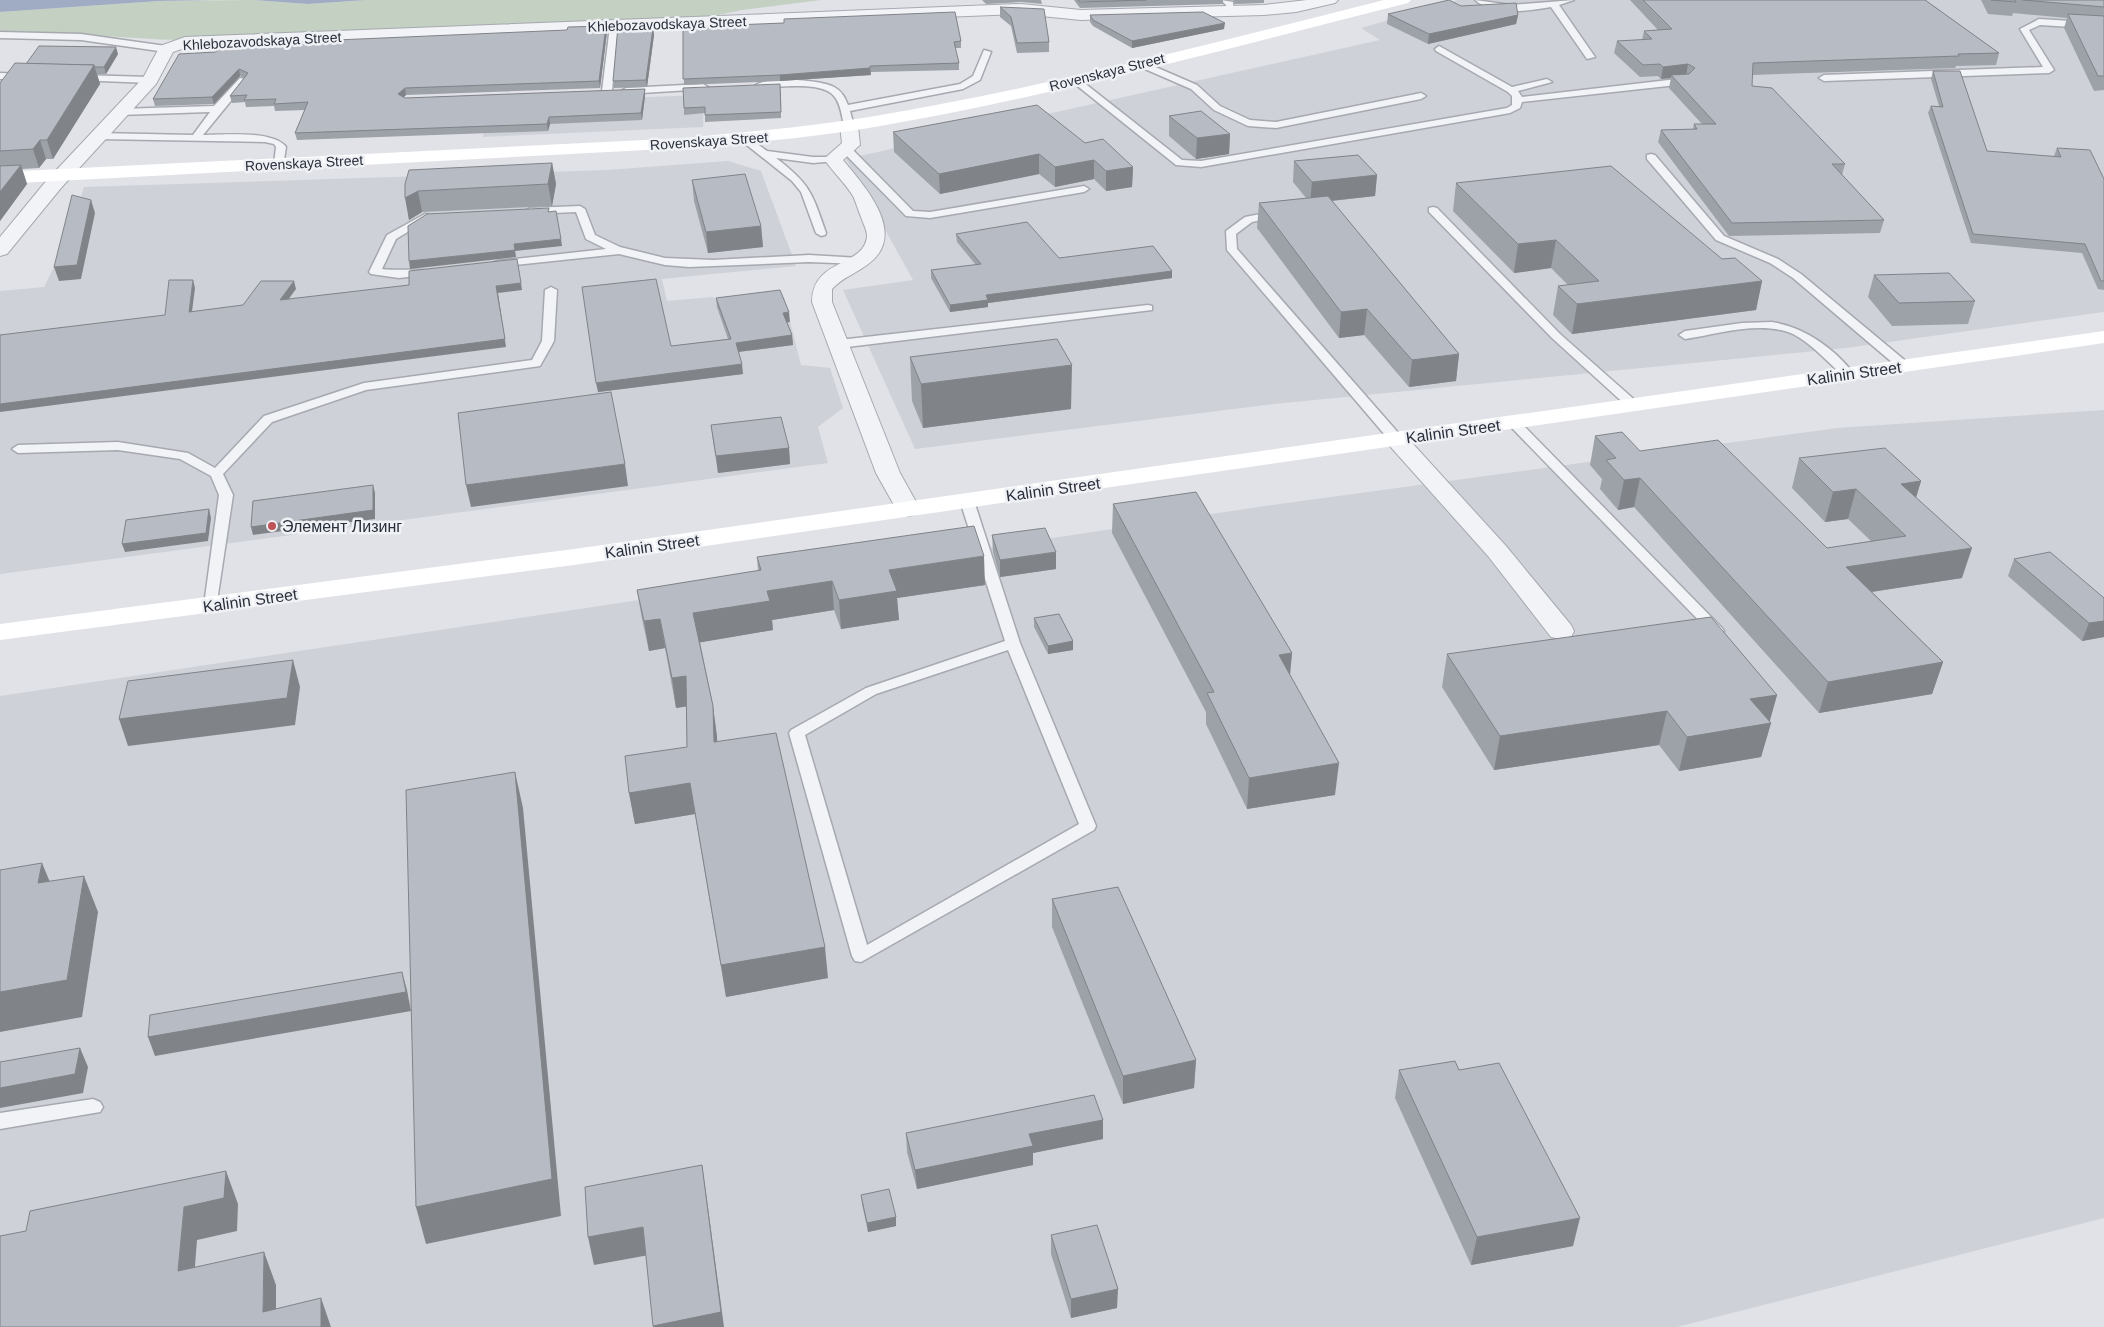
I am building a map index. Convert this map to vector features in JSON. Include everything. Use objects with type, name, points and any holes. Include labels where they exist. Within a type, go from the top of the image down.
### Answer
[{"type":"main road","name":"Rovenskaya Street","points":[[0,178],[746,140],[846,118],[954,107],[1075,80],[1403,0]]},
{"type":"main road","name":"Kalinin Street","points":[[0,632],[564,558],[2104,337]]},
{"type":"street","points":[[699,22],[753,12],[856,0]]},
{"type":"street","name":"Khlebozavodskaya Street","points":[[0,250],[54,184],[65,175],[119,112],[150,80],[166,49],[185,42],[1021,8],[1082,15],[1228,6],[1296,7],[1330,0]]},
{"type":"street","points":[[846,118],[851,145],[839,154],[862,195],[877,234],[874,248],[860,261],[835,274],[822,288],[822,302],[888,473],[908,509]]},
{"type":"street","points":[[1396,439],[1497,551],[1561,631]]},
{"type":"lane","points":[[1479,0],[1497,7],[1554,5],[1570,0]]},
{"type":"lane","points":[[1554,5],[1590,57]]},
{"type":"lane","points":[[1824,78],[2049,70],[2024,28],[2039,22],[2104,26]]},
{"type":"lane","points":[[614,26],[602,91],[713,87]]},
{"type":"lane","points":[[0,35],[81,37],[166,49]]},
{"type":"lane","points":[[1075,80],[1174,159],[1189,164],[1211,163],[1510,110],[1517,106],[1518,100],[1511,90],[1440,49]]},
{"type":"lane","points":[[751,86],[790,84],[824,86],[837,94],[846,118],[963,86],[977,78],[987,52]]},
{"type":"lane","points":[[1141,64],[1194,87],[1217,108],[1248,122],[1276,125],[1421,96]]},
{"type":"lane","points":[[0,76],[37,77]]},
{"type":"lane","points":[[65,78],[150,80]]},
{"type":"lane","points":[[197,136],[216,108],[243,80]]},
{"type":"lane","points":[[1518,100],[1686,81]]},
{"type":"lane","points":[[1511,90],[1547,82]]},
{"type":"lane","points":[[119,112],[216,108]]},
{"type":"lane","points":[[98,136],[197,136],[265,139],[276,142],[282,150],[279,164]]},
{"type":"lane","points":[[746,140],[796,179],[806,192],[821,232]]},
{"type":"lane","points":[[764,154],[790,155],[813,160],[839,154],[910,214],[930,215],[1084,189]]},
{"type":"lane","points":[[1650,158],[1720,238],[1774,261],[1798,276],[1904,366]]},
{"type":"lane","points":[[522,212],[580,209],[590,237],[616,251],[672,263],[718,265],[793,258],[860,261]]},
{"type":"lane","points":[[1291,210],[1249,220],[1230,233],[1232,250],[1396,439]]},
{"type":"lane","points":[[1433,210],[1556,336],[1632,405]]},
{"type":"lane","points":[[436,215],[426,216],[391,237],[375,272],[399,275],[438,271]]},
{"type":"lane","points":[[488,265],[616,251]]},
{"type":"lane","points":[[216,474],[268,419],[364,388],[536,363],[548,341],[552,290]]},
{"type":"lane","points":[[839,344],[1148,308]]},
{"type":"lane","points":[[1685,335],[1759,325],[1787,328],[1806,338],[1848,374]]},
{"type":"lane","points":[[1514,423],[1726,640]]},
{"type":"lane","points":[[18,449],[118,446],[183,456],[216,474],[226,495],[211,605]]},
{"type":"lane","points":[[966,501],[1013,644],[1088,826],[861,956],[797,733],[871,691],[1013,644]]},
{"type":"lane","points":[[0,1121],[92,1107]]},
{"type":"shaded area","points":[[1458,0],[2095,0],[2104,31],[2104,312],[1846,348],[1274,404],[915,449],[843,290],[913,280],[846,159],[1380,40],[1361,28]]},
{"type":"shaded area","points":[[704,95],[703,127],[483,137],[490,103]]},
{"type":"shaded area","points":[[728,161],[761,171],[796,266],[662,279],[667,301],[713,297],[720,303],[784,297],[801,365],[830,368],[843,408],[818,427],[828,463],[0,574],[0,291],[44,287],[70,234],[84,187],[607,170]]},
{"type":"shaded area","points":[[2104,410],[2104,1218],[1677,1327],[0,1327],[0,696],[1272,505],[1837,428]]},
{"type":"green space","points":[[254,0],[309,4],[366,0],[821,0],[742,10],[699,19],[181,40],[45,32],[0,32],[0,12],[159,1]]},
{"type":"water","points":[[0,0],[215,0],[159,1],[0,12]]},
{"type":"water","points":[[254,0],[366,0],[308,4]]},
{"type":"building","points":[[1078,0],[1146,0],[1080,2]]},
{"type":"building","points":[[1449,0],[1461,6],[1516,3],[1518,15],[1429,34],[1388,14]]},
{"type":"building","points":[[1643,0],[1925,0],[1999,53],[1753,63],[1752,86],[1772,88],[1845,164],[1832,164],[1884,220],[1732,223],[1661,130],[1697,129],[1694,124],[1716,124],[1671,75],[1689,74],[1695,68],[1688,64],[1663,67],[1660,64],[1643,65],[1617,41],[1652,39],[1644,31],[1672,29]]},
{"type":"building","points":[[1991,0],[2015,0],[2016,2]]},
{"type":"building","points":[[2023,0],[2104,0],[2104,7]]},
{"type":"building","points":[[1000,7],[1044,9],[1049,42],[1017,43],[1011,17]]},
{"type":"building","points":[[955,12],[961,41],[954,42],[959,63],[870,66],[870,68],[780,75],[683,79],[683,27],[784,23],[784,19]]},
{"type":"building","points":[[1203,12],[1225,23],[1132,41],[1093,20],[1090,15]]},
{"type":"building","points":[[2068,14],[2104,16],[2104,76],[2098,76]]},
{"type":"building","points":[[634,25],[634,29],[653,28],[646,80],[613,81],[618,26]]},
{"type":"building","points":[[606,26],[599,81],[405,88],[398,94],[405,98],[645,89],[641,113],[549,117],[547,124],[295,133],[308,102],[274,104],[276,99],[244,100],[247,95],[230,96],[248,73],[239,69],[212,97],[153,99],[179,54],[216,52],[223,41],[292,38],[290,42],[567,30],[568,27]]},
{"type":"building","points":[[39,46],[116,47],[104,67],[95,67],[94,65],[26,64]]},
{"type":"building","points":[[15,63],[94,65],[47,140],[40,140],[33,149],[0,151],[0,83]]},
{"type":"building","points":[[1933,71],[1960,71],[1987,151],[2061,157],[2057,148],[2090,150],[2104,179],[2104,281],[2101,281],[2085,244],[1973,234],[1931,106],[1943,107]]},
{"type":"building","points":[[780,84],[781,112],[705,115],[705,107],[684,108],[683,88]]},
{"type":"building","points":[[1037,105],[1085,143],[1103,139],[1133,167],[1106,171],[1094,160],[1055,167],[1039,154],[939,174],[893,132]]},
{"type":"building","points":[[1201,111],[1230,134],[1197,138],[1169,116]]},
{"type":"building","points":[[1358,155],[1377,175],[1312,182],[1294,161]]},
{"type":"building","points":[[552,163],[548,184],[418,191],[405,198],[405,184],[409,170]]},
{"type":"building","points":[[21,165],[0,192],[0,166]]},
{"type":"building","points":[[1611,166],[1722,259],[1735,258],[1762,281],[1577,304],[1558,286],[1599,281],[1556,240],[1518,244],[1456,183]]},
{"type":"building","points":[[745,174],[761,226],[706,232],[692,180]]},
{"type":"building","points":[[72,195],[91,200],[77,265],[54,267]]},
{"type":"building","points":[[1328,196],[1459,354],[1412,360],[1367,309],[1341,312],[1259,203]]},
{"type":"building","points":[[549,208],[548,212],[556,211],[561,239],[514,244],[515,250],[409,261],[408,226],[427,214]]},
{"type":"building","points":[[1027,222],[1059,258],[1153,246],[1172,271],[986,295],[988,300],[950,305],[931,270],[981,264],[956,234]]},
{"type":"building","points":[[517,259],[521,283],[496,286],[505,339],[0,404],[0,335],[165,315],[169,280],[193,280],[189,312],[243,305],[261,281],[294,281],[280,300],[409,285],[409,271]]},
{"type":"building","points":[[1949,273],[1975,301],[1899,303],[1874,275]]},
{"type":"building","points":[[656,279],[671,346],[731,339],[716,298],[780,290],[789,312],[783,313],[792,335],[736,343],[742,364],[596,383],[582,287]]},
{"type":"building","points":[[1057,339],[1072,365],[921,384],[910,357]]},
{"type":"building","points":[[611,392],[625,464],[466,485],[458,413]]},
{"type":"building","points":[[781,417],[789,448],[716,456],[711,425]]},
{"type":"building","points":[[1622,432],[1640,451],[1718,440],[1827,548],[1906,536],[1856,489],[1833,492],[1799,458],[1885,448],[1921,481],[1901,484],[1972,548],[1846,567],[1943,662],[1828,682],[1640,478],[1624,480],[1606,460],[1616,458],[1595,436]]},
{"type":"building","points":[[373,485],[373,510],[251,527],[253,501]]},
{"type":"building","points":[[1196,492],[1292,653],[1279,655],[1339,763],[1249,778],[1207,693],[1214,692],[1113,504]]},
{"type":"building","points":[[209,509],[206,533],[122,544],[126,520]]},
{"type":"building","points":[[974,526],[984,556],[889,570],[897,591],[839,600],[832,581],[767,591],[770,601],[693,613],[713,706],[714,742],[776,733],[825,947],[721,965],[690,783],[629,793],[625,756],[687,747],[686,676],[672,678],[660,619],[644,621],[637,590],[761,570],[757,557]]},
{"type":"building","points":[[1045,528],[1056,552],[1000,560],[992,535]]},
{"type":"building","points":[[2050,552],[2104,598],[2104,621],[2089,623],[2014,559]]},
{"type":"building","points":[[1059,614],[1073,641],[1048,646],[1034,618]]},
{"type":"building","points":[[1711,617],[1777,695],[1750,699],[1771,723],[1687,737],[1667,711],[1500,736],[1447,654]]},
{"type":"building","points":[[293,660],[287,698],[119,719],[128,681]]},
{"type":"building","points":[[515,772],[552,1179],[416,1207],[406,790]]},
{"type":"building","points":[[42,863],[38,883],[84,876],[67,980],[0,992],[0,870]]},
{"type":"building","points":[[1118,887],[1196,1060],[1123,1076],[1052,899]]},
{"type":"building","points":[[402,972],[406,992],[148,1037],[150,1015]]},
{"type":"building","points":[[80,1048],[75,1074],[0,1088],[0,1062]]},
{"type":"building","points":[[1455,1061],[1459,1070],[1499,1063],[1580,1218],[1477,1237],[1399,1070]]},
{"type":"building","points":[[1094,1095],[1103,1120],[1029,1134],[1033,1146],[915,1170],[906,1133]]},
{"type":"building","points":[[702,1165],[721,1312],[653,1326],[643,1227],[588,1237],[585,1187]]},
{"type":"building","points":[[226,1171],[224,1198],[184,1207],[178,1271],[264,1252],[263,1312],[321,1298],[321,1327],[0,1327],[0,1236],[26,1231],[30,1211]]},
{"type":"building","points":[[889,1189],[896,1217],[867,1223],[861,1195]]},
{"type":"building","points":[[1097,1225],[1118,1289],[1071,1299],[1051,1235]]},
{"type":"place","name":"Элемент Лизинг","points":[[272,526]]}]
